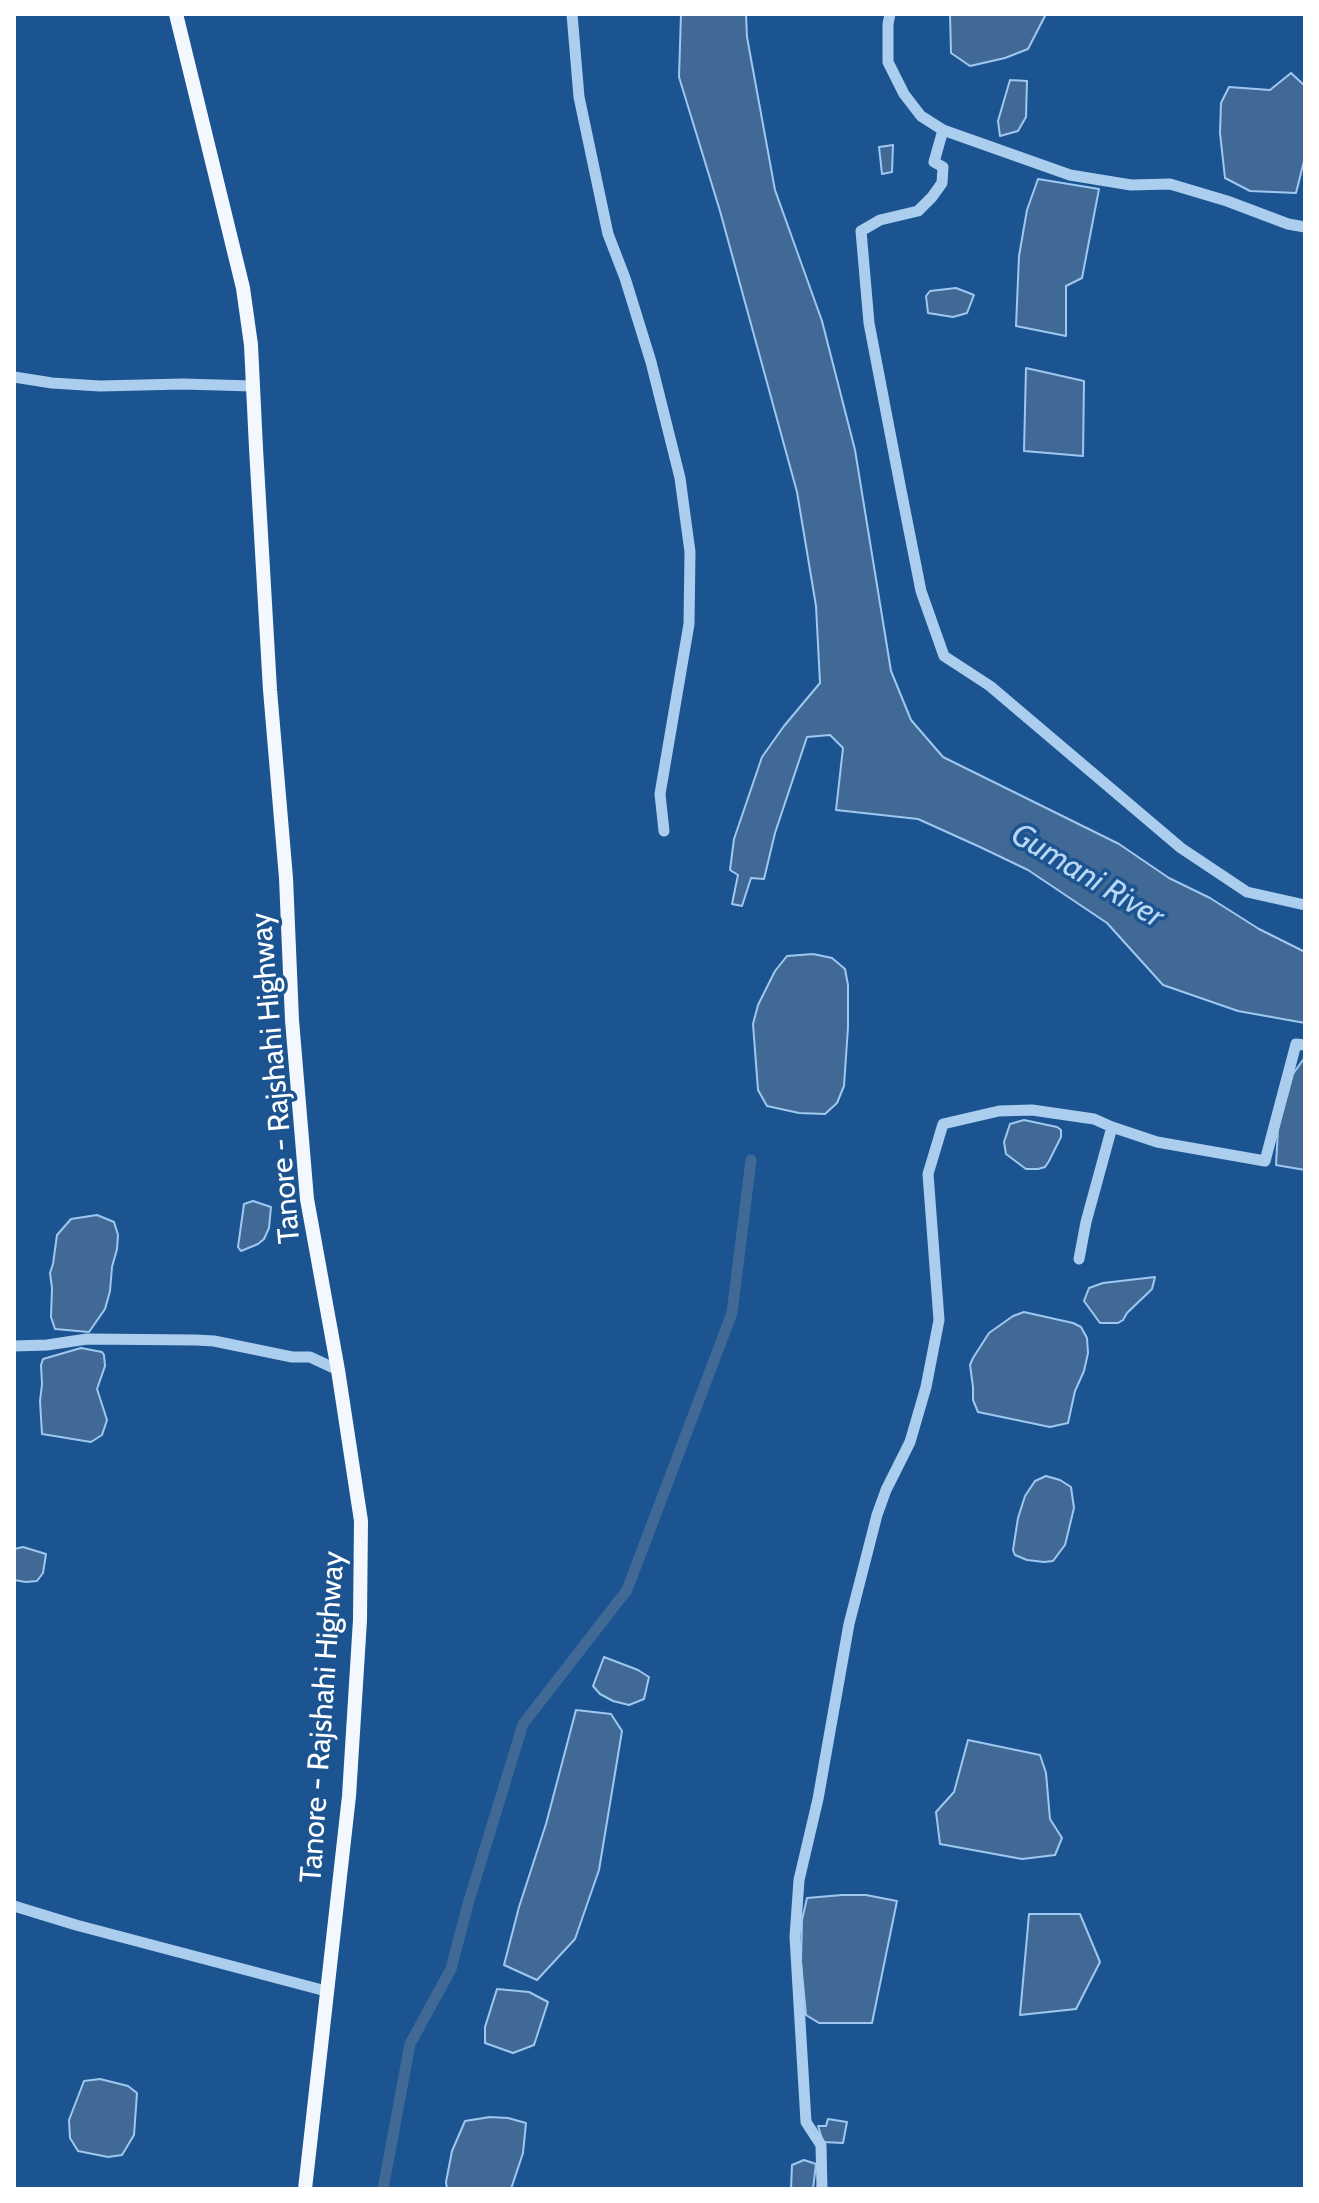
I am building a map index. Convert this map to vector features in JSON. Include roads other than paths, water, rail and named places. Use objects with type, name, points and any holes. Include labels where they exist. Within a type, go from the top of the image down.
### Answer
[{"type":"main road","name":"Tanore - Rajshahi Highway","points":[[176,14],[243,288],[251,345],[270,690],[307,1199],[361,1521],[360,1620],[349,1796],[305,2189]]},
{"type":"street","points":[[572,14],[579,97],[608,234],[651,362],[680,478],[690,552],[689,624],[660,794],[664,831]]},
{"type":"street","points":[[890,14],[888,62],[904,94],[921,116],[943,130],[1070,175],[1131,185],[1170,184],[1305,227]]},
{"type":"street","points":[[943,130],[934,162],[943,167],[942,183],[932,197],[918,211],[880,220],[861,231],[869,323],[906,519],[921,591],[944,656],[990,686],[1181,848],[1247,892],[1305,905]]},
{"type":"street","points":[[14,377],[100,386],[252,386]]},
{"type":"street","points":[[822,2189],[821,2145],[806,2122],[795,1937],[799,1880],[818,1799],[849,1624],[877,1515],[914,1428],[937,1333],[939,1320],[928,1174],[943,1124],[999,1111],[1032,1110],[1094,1119],[1157,1142],[1265,1161],[1296,1044],[1305,1045]]},
{"type":"street","points":[[1079,1259],[1112,1127]]},
{"type":"street","points":[[14,1346],[87,1339],[214,1341],[292,1357],[310,1357],[338,1370]]},
{"type":"street","points":[[14,1906],[326,1991]]},
{"type":"water","name":"Gumani River","points":[[681,14],[746,14],[747,37],[775,190],[822,321],[855,450],[891,671],[911,720],[943,757],[1119,844],[1169,878],[1305,952],[1305,1023],[1238,1011],[1163,985],[1107,923],[1028,870],[980,847],[918,819],[836,810],[843,748],[830,735],[807,737],[775,833],[764,879],[751,878],[742,906],[732,904],[738,875],[730,870],[734,839],[762,757],[820,683],[816,606],[797,492],[720,211],[679,77]]},
{"type":"water","points":[[950,14],[1046,14],[1028,49],[970,66],[951,53]]},
{"type":"water","points":[[1291,73],[1305,86],[1305,157],[1296,193],[1250,191],[1225,178],[1220,133],[1221,103],[1229,87],[1270,90]]},
{"type":"water","points":[[1010,80],[1027,81],[1026,117],[1018,131],[1000,136],[998,121]]},
{"type":"water","points":[[893,145],[892,172],[882,174],[879,147]]},
{"type":"water","points":[[1038,179],[1099,189],[1082,278],[1066,286],[1066,336],[1016,326],[1019,256],[1027,210]]},
{"type":"water","points":[[956,288],[974,295],[967,313],[953,317],[928,313],[926,296],[930,291]]},
{"type":"water","points":[[1026,368],[1084,381],[1083,456],[1024,451]]},
{"type":"water","points":[[813,954],[832,958],[845,969],[848,985],[844,1086],[837,1103],[825,1114],[799,1113],[767,1106],[758,1090],[753,1024],[758,1005],[775,971],[787,956]]},
{"type":"water","points":[[1305,1057],[1305,1170],[1276,1165],[1278,1129],[1293,1074]]},
{"type":"water","points":[[1024,1120],[1061,1130],[1061,1137],[1045,1167],[1026,1169],[1006,1154],[1004,1142],[1010,1124]]},
{"type":"water","points":[[253,1201],[271,1207],[269,1228],[258,1244],[241,1251],[238,1247],[244,1204]]},
{"type":"water","points":[[97,1215],[114,1222],[118,1235],[105,1309],[89,1332],[55,1329],[51,1317],[50,1273],[57,1235],[71,1219]]},
{"type":"water","points":[[1155,1277],[1152,1289],[1118,1323],[1100,1323],[1084,1301],[1089,1288],[1103,1283]]},
{"type":"water","points":[[1024,1312],[1073,1323],[1081,1327],[1087,1338],[1084,1371],[1075,1391],[1068,1423],[1050,1427],[978,1412],[973,1400],[970,1365],[973,1358],[989,1333]]},
{"type":"water","points":[[81,1348],[104,1355],[105,1366],[97,1389],[107,1420],[102,1435],[91,1442],[42,1434],[40,1401],[43,1359]]},
{"type":"water","points":[[1046,1476],[1071,1487],[1074,1508],[1065,1545],[1053,1561],[1027,1560],[1015,1555],[1013,1550],[1018,1518],[1025,1496],[1035,1481]]},
{"type":"water","points":[[23,1547],[46,1554],[43,1573],[37,1581],[14,1580],[14,1549]]},
{"type":"water","points":[[604,1657],[649,1677],[644,1699],[629,1705],[600,1694],[593,1686]]},
{"type":"water","points":[[576,1710],[611,1714],[622,1731],[599,1870],[575,1939],[537,1980],[504,1965]]},
{"type":"water","points":[[968,1740],[1040,1755],[1046,1773],[1050,1819],[1062,1838],[1055,1855],[1022,1859],[940,1844],[936,1812],[954,1792]]},
{"type":"water","points":[[866,1895],[897,1901],[872,2023],[819,2023],[806,2015],[801,1962],[802,1920],[807,1898]]},
{"type":"water","points":[[1029,1914],[1080,1914],[1100,1962],[1076,2009],[1020,2015]]},
{"type":"water","points":[[497,1989],[529,1992],[548,2002],[534,2045],[513,2053],[485,2043],[485,2027]]},
{"type":"water","points":[[100,2079],[128,2086],[137,2093],[134,2135],[122,2155],[108,2157],[78,2151],[70,2138],[69,2120],[84,2081]]},
{"type":"water","points":[[490,2117],[526,2123],[523,2153],[511,2189],[447,2189],[452,2151],[465,2121]]},
{"type":"water","points":[[828,2119],[847,2122],[843,2143],[823,2142],[818,2126],[826,2126]]},
{"type":"water","points":[[804,2160],[816,2164],[813,2189],[791,2189],[792,2165]]},
{"type":"waterway","points":[[383,2189],[410,2044],[451,1969],[523,1724],[627,1590],[732,1313],[751,1160]]}]
